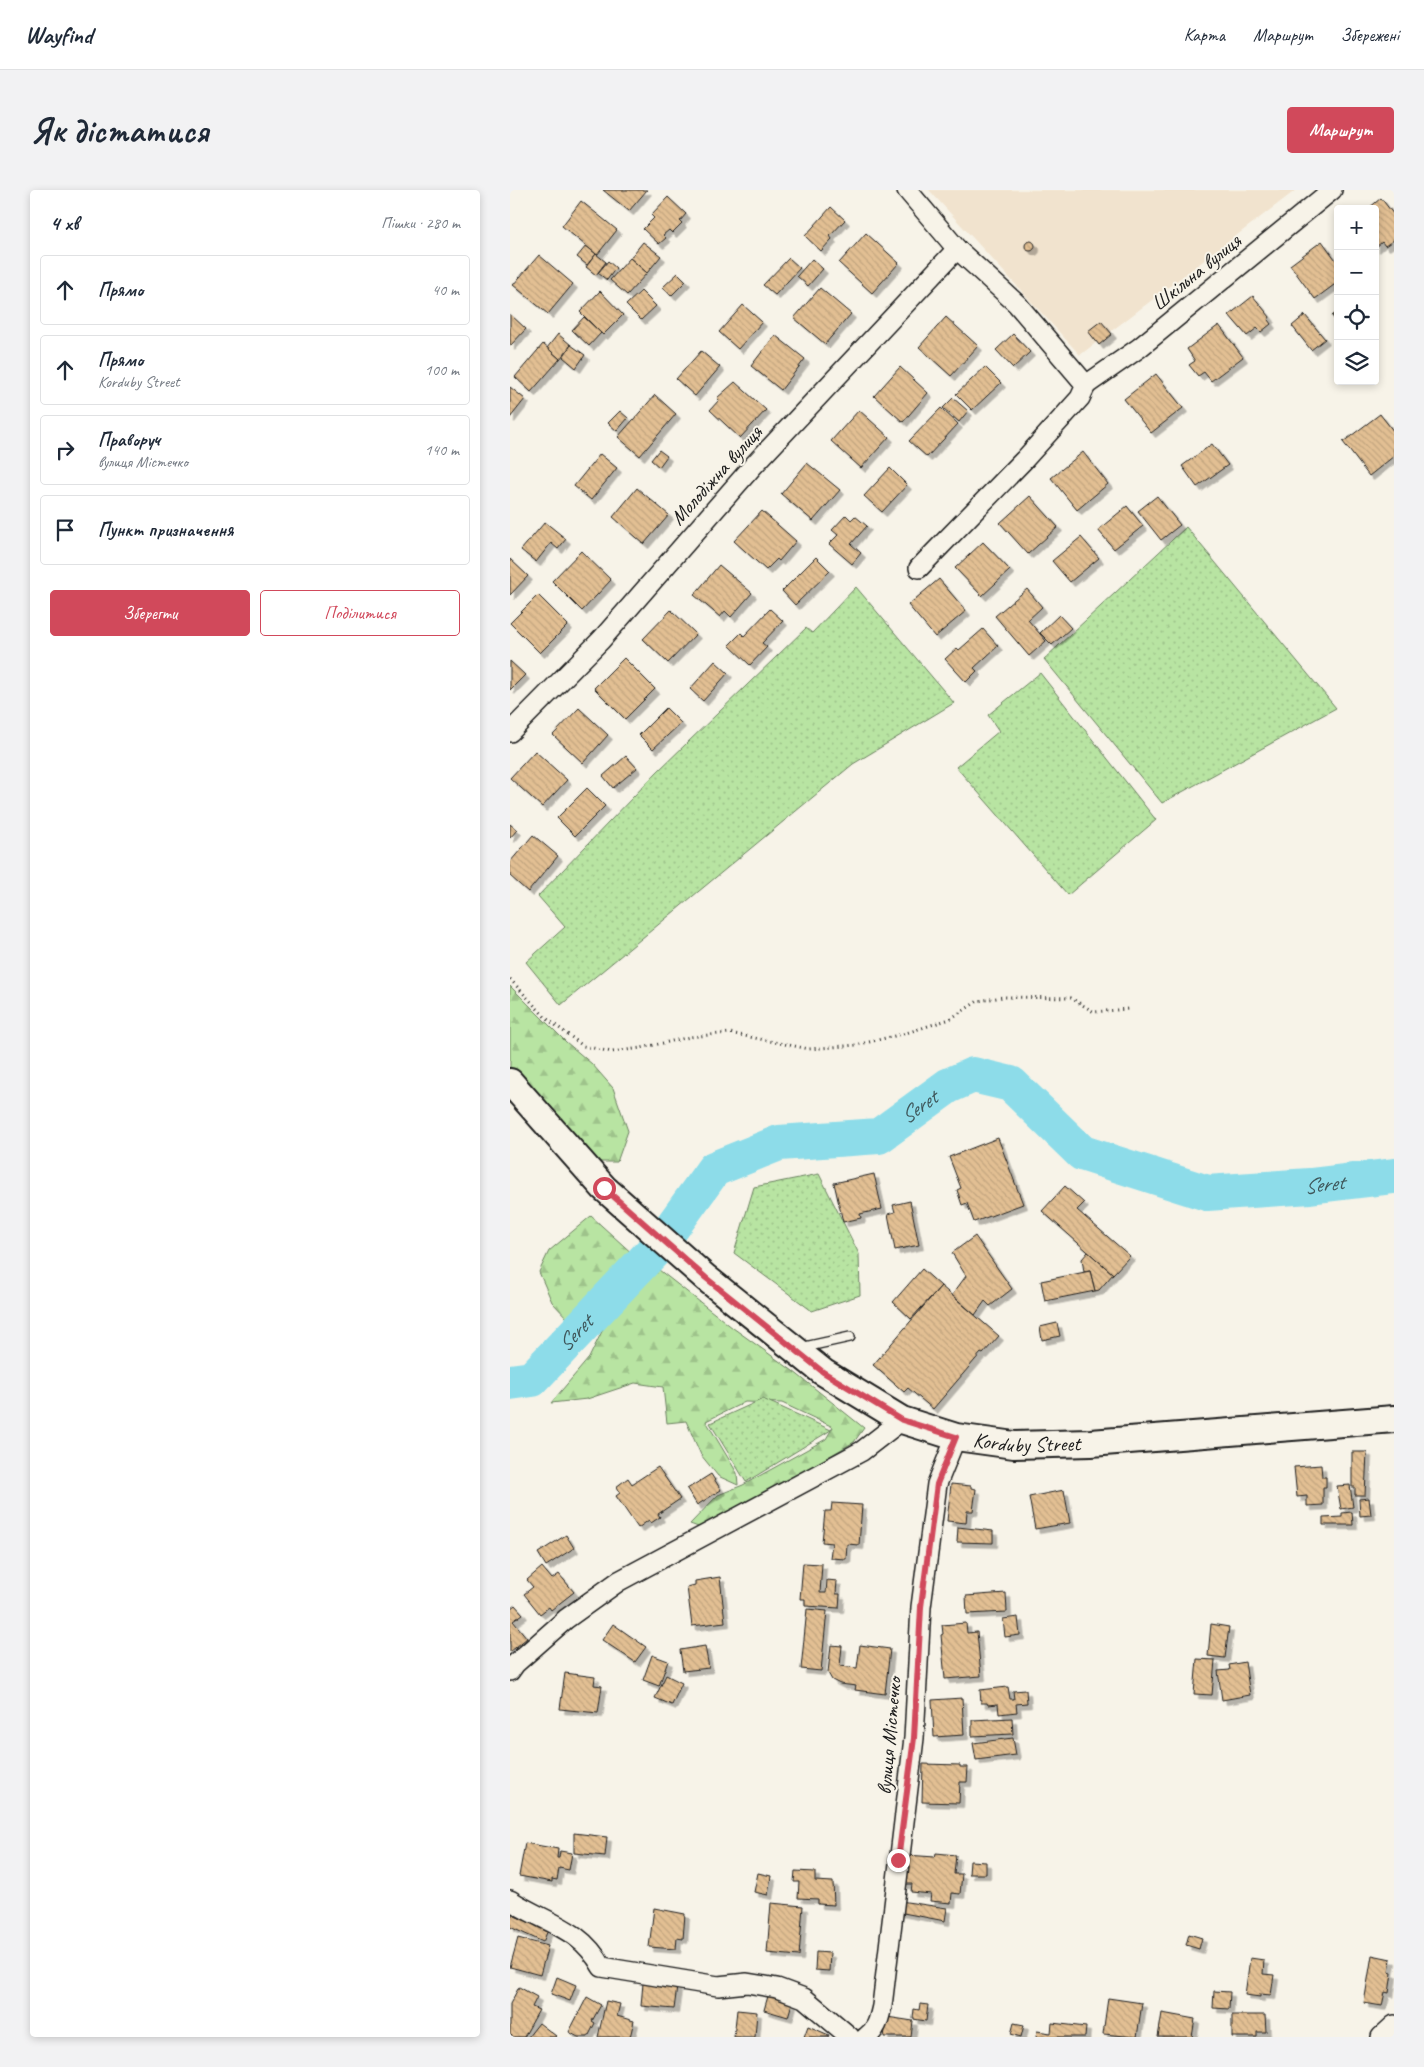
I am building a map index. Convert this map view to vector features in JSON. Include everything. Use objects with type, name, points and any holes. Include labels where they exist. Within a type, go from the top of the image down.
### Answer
[{"type":"street","points":[[907,190],[957,249],[1016,304],[1086,385],[1080,398],[1024,460],[919,568]]},
{"type":"street","name":"Шкільна вулиця","points":[[1086,385],[1138,348],[1332,190]]},
{"type":"street","name":"Молодіжна вулиця","points":[[510,732],[600,640],[753,466],[957,249]]},
{"type":"street","name":"Korduby Street","points":[[510,1082],[604,1188],[706,1278],[823,1372],[902,1420],[956,1437],[1014,1445],[1091,1443],[1394,1419]]},
{"type":"street","points":[[510,1671],[515,1664],[566,1619],[619,1582],[862,1451],[902,1420]]},
{"type":"street","name":"вулиця Містечко","points":[[866,2037],[872,2033],[878,2023],[882,2006],[914,1738],[921,1607],[937,1484],[956,1437]]},
{"type":"street","points":[[510,1900],[572,1932],[594,1952],[602,1967],[718,1986],[748,1983],[777,1988],[804,1998],[850,2037]]},
{"type":"street","points":[[1381,2037],[1394,2024]]},
{"type":"lane","points":[[795,1349],[850,1338]]},
{"type":"path","points":[[510,979],[546,1018],[583,1046],[612,1052],[641,1048],[690,1037],[730,1033],[809,1048],[856,1045],[903,1034],[950,1019],[978,1000],[1003,997],[1071,998],[1094,1012],[1128,1009]]},
{"type":"shaded area","points":[[929,190],[1296,190],[1080,355]]},
{"type":"green space","points":[[1186,527],[1336,708],[1162,803],[1044,659]]},
{"type":"green space","points":[[856,587],[954,703],[853,764],[561,1005],[526,962],[565,927],[538,896],[657,772],[806,628],[812,633]]},
{"type":"green space","points":[[1040,673],[1156,820],[1068,895],[956,767],[999,731],[988,715]]},
{"type":"green space","points":[[510,986],[566,1042],[592,1064],[613,1088],[628,1131],[617,1162],[591,1162],[510,1097]]},
{"type":"green space","points":[[819,1174],[859,1254],[860,1295],[812,1311],[734,1253],[754,1187]]},
{"type":"green space","points":[[591,1216],[635,1256],[610,1290],[568,1319],[552,1302],[539,1272],[549,1251]]},
{"type":"green space","points":[[654,1266],[733,1328],[793,1371],[864,1428],[854,1442],[704,1529],[690,1524],[718,1495],[743,1485],[826,1439],[833,1427],[782,1403],[745,1402],[706,1421],[737,1473],[738,1485],[718,1476],[701,1455],[686,1421],[667,1423],[663,1387],[635,1383],[587,1399],[551,1403],[589,1358],[608,1319],[634,1283]]},
{"type":"green space","points":[[763,1399],[831,1430],[746,1482],[710,1423]]},
{"type":"building","points":[[603,190],[647,190],[629,211]]},
{"type":"building","points":[[668,197],[686,214],[680,221],[682,223],[672,233],[669,230],[663,235],[666,238],[659,244],[643,229],[654,218],[651,215]]},
{"type":"building","points":[[1381,198],[1394,215],[1394,240],[1385,246],[1382,242],[1379,245],[1379,205],[1373,205]]},
{"type":"building","points":[[581,201],[617,230],[597,255],[562,226]]},
{"type":"building","points":[[831,207],[845,220],[830,236],[832,239],[821,251],[805,236]]},
{"type":"building","points":[[866,233],[899,263],[872,293],[839,263]]},
{"type":"building","points":[[1028,241],[1032,241],[1035,246],[1034,250],[1028,251],[1025,248],[1025,244]]},
{"type":"building","points":[[1322,241],[1334,258],[1334,285],[1315,299],[1290,265]]},
{"type":"building","points":[[643,242],[661,256],[647,273],[630,258]]},
{"type":"building","points":[[586,246],[596,254],[587,265],[577,257]]},
{"type":"building","points":[[596,254],[606,262],[596,275],[586,267]]},
{"type":"building","points":[[539,255],[573,284],[548,314],[513,285]]},
{"type":"building","points":[[630,258],[647,273],[627,295],[610,280]]},
{"type":"building","points":[[789,258],[800,268],[775,295],[763,285]]},
{"type":"building","points":[[812,259],[823,269],[808,286],[797,276]]},
{"type":"building","points":[[608,261],[616,268],[607,280],[598,273]]},
{"type":"building","points":[[678,273],[686,281],[671,296],[663,287]]},
{"type":"building","points":[[820,288],[851,314],[825,344],[794,318]]},
{"type":"building","points":[[600,291],[623,315],[603,335],[580,312]]},
{"type":"building","points":[[641,291],[656,306],[641,320],[626,305]]},
{"type":"building","points":[[1253,296],[1270,317],[1268,320],[1271,324],[1261,332],[1257,328],[1247,336],[1229,315]]},
{"type":"building","points":[[743,305],[762,322],[738,349],[719,332]]},
{"type":"building","points":[[510,314],[526,329],[510,346]]},
{"type":"building","points":[[1305,315],[1325,339],[1311,350],[1292,326]]},
{"type":"building","points":[[584,317],[601,333],[589,346],[572,330]]},
{"type":"building","points":[[946,317],[978,346],[951,376],[919,347]]},
{"type":"building","points":[[1101,321],[1112,334],[1099,345],[1088,331]]},
{"type":"building","points":[[1219,325],[1243,357],[1211,381],[1204,372],[1198,376],[1189,365],[1195,361],[1187,349]]},
{"type":"building","points":[[558,334],[571,345],[560,359],[547,348]]},
{"type":"building","points":[[1013,334],[1030,352],[1013,368],[996,350]]},
{"type":"building","points":[[775,335],[805,359],[781,390],[751,366]]},
{"type":"building","points":[[543,344],[560,359],[531,392],[515,377]]},
{"type":"building","points":[[571,345],[585,355],[576,368],[563,357]]},
{"type":"building","points":[[701,351],[720,367],[695,396],[676,379]]},
{"type":"building","points":[[900,367],[928,393],[903,422],[874,396]]},
{"type":"building","points":[[985,367],[1001,383],[972,410],[956,394]]},
{"type":"building","points":[[1156,374],[1183,408],[1151,433],[1124,399]]},
{"type":"building","points":[[735,382],[766,410],[740,438],[710,410],[719,400],[717,398]]},
{"type":"building","points":[[510,387],[525,399],[510,418]]},
{"type":"building","points":[[655,395],[676,414],[640,456],[618,437]]},
{"type":"building","points":[[953,398],[968,411],[959,422],[943,408]]},
{"type":"building","points":[[941,408],[958,424],[927,457],[909,441]]},
{"type":"building","points":[[859,410],[889,437],[861,468],[831,441]]},
{"type":"building","points":[[620,411],[628,418],[617,431],[608,423]]},
{"type":"building","points":[[1380,414],[1394,432],[1394,456],[1369,476],[1343,442]]},
{"type":"building","points":[[1212,444],[1228,465],[1197,487],[1182,466]]},
{"type":"building","points":[[659,450],[667,456],[659,467],[651,460]]},
{"type":"building","points":[[1083,452],[1108,484],[1077,510],[1051,478]]},
{"type":"building","points":[[600,454],[617,468],[591,500],[574,486]]},
{"type":"building","points":[[807,463],[840,490],[813,521],[781,494]]},
{"type":"building","points":[[890,468],[907,485],[882,512],[864,496]]},
{"type":"building","points":[[637,488],[669,515],[644,544],[613,517]]},
{"type":"building","points":[[1030,496],[1058,527],[1028,554],[1000,523]]},
{"type":"building","points":[[1157,496],[1180,525],[1161,540],[1138,511]]},
{"type":"building","points":[[1127,506],[1143,526],[1114,549],[1098,530]]},
{"type":"building","points":[[762,511],[796,541],[779,561],[777,559],[766,570],[734,541]]},
{"type":"building","points":[[846,515],[851,520],[855,516],[867,526],[851,544],[861,553],[852,564],[829,544],[838,535],[832,530]]},
{"type":"building","points":[[545,522],[566,539],[558,549],[551,543],[536,562],[521,550]]},
{"type":"building","points":[[1081,537],[1099,558],[1070,582],[1052,561]]},
{"type":"building","points":[[983,542],[1010,570],[982,596],[955,568]]},
{"type":"building","points":[[581,551],[611,580],[582,611],[552,581]]},
{"type":"building","points":[[816,557],[830,571],[795,605],[782,591]]},
{"type":"building","points":[[510,559],[528,576],[510,595]]},
{"type":"building","points":[[719,565],[752,593],[731,617],[725,611],[720,617],[694,595]]},
{"type":"building","points":[[939,579],[966,611],[935,637],[908,605]]},
{"type":"building","points":[[1027,589],[1042,607],[1028,620],[1046,641],[1029,656],[995,616]]},
{"type":"building","points":[[538,595],[568,625],[540,653],[510,623]]},
{"type":"building","points":[[770,609],[783,621],[762,643],[767,647],[750,665],[729,645],[741,633],[744,636]]},
{"type":"building","points":[[671,610],[696,634],[668,663],[643,639]]},
{"type":"building","points":[[1059,615],[1071,628],[1052,645],[1040,633]]},
{"type":"building","points":[[983,629],[998,646],[974,668],[977,671],[966,682],[945,659],[957,648],[959,650]]},
{"type":"building","points":[[624,658],[655,689],[625,719],[594,688]]},
{"type":"building","points":[[510,661],[525,675],[510,690]]},
{"type":"building","points":[[715,661],[728,673],[703,701],[690,689]]},
{"type":"building","points":[[579,708],[608,735],[583,763],[553,735]]},
{"type":"building","points":[[666,708],[681,723],[653,749],[639,735]]},
{"type":"building","points":[[535,751],[567,780],[542,807],[510,778]]},
{"type":"building","points":[[626,756],[637,768],[613,788],[603,776]]},
{"type":"building","points":[[587,788],[605,806],[575,836],[557,818]]},
{"type":"building","points":[[510,824],[517,830],[510,838]]},
{"type":"building","points":[[533,835],[558,856],[528,892],[510,876],[510,862]]},
{"type":"building","points":[[998,1138],[1023,1204],[974,1222],[967,1203],[962,1205],[957,1190],[961,1188],[949,1157]]},
{"type":"building","points":[[874,1174],[882,1209],[860,1214],[861,1218],[843,1222],[834,1183]]},
{"type":"building","points":[[1065,1186],[1084,1203],[1077,1210],[1130,1256],[1113,1274],[1042,1211]]},
{"type":"building","points":[[910,1201],[919,1245],[895,1250],[888,1214],[895,1212],[893,1205]]},
{"type":"building","points":[[975,1236],[1012,1289],[990,1306],[985,1301],[975,1315],[952,1295],[966,1276],[952,1253]]},
{"type":"building","points":[[1088,1252],[1113,1274],[1099,1290],[1095,1291],[1090,1271],[1084,1272],[1082,1259]]},
{"type":"building","points":[[922,1269],[941,1286],[911,1319],[893,1302]]},
{"type":"building","points":[[1090,1271],[1095,1291],[1045,1301],[1041,1281]]},
{"type":"building","points":[[941,1286],[999,1336],[983,1354],[981,1353],[933,1409],[908,1388],[904,1392],[873,1365]]},
{"type":"building","points":[[1057,1323],[1060,1336],[1042,1340],[1040,1327]]},
{"type":"building","points":[[1352,1452],[1367,1452],[1365,1495],[1355,1495],[1355,1487],[1352,1487]]},
{"type":"building","points":[[1321,1465],[1322,1477],[1326,1477],[1326,1487],[1323,1487],[1323,1505],[1307,1506],[1307,1496],[1297,1497],[1294,1467]]},
{"type":"building","points":[[658,1467],[680,1499],[658,1514],[660,1517],[651,1523],[649,1520],[638,1528],[616,1496],[620,1493],[616,1487],[628,1478],[632,1484]]},
{"type":"building","points":[[711,1474],[721,1490],[697,1505],[687,1489]]},
{"type":"building","points":[[951,1484],[971,1486],[971,1488],[976,1489],[973,1511],[967,1511],[966,1523],[947,1521]]},
{"type":"building","points":[[1350,1485],[1353,1507],[1341,1509],[1337,1486]]},
{"type":"building","points":[[1064,1490],[1070,1523],[1035,1529],[1029,1497]]},
{"type":"building","points":[[1369,1498],[1371,1515],[1360,1516],[1359,1499]]},
{"type":"building","points":[[832,1503],[862,1505],[859,1545],[847,1544],[846,1559],[830,1558],[832,1543],[822,1542],[825,1511],[831,1511]]},
{"type":"building","points":[[1352,1512],[1353,1525],[1323,1525],[1323,1518],[1342,1517],[1342,1513]]},
{"type":"building","points":[[958,1527],[993,1531],[993,1543],[957,1542]]},
{"type":"building","points":[[566,1535],[574,1548],[546,1566],[538,1553]]},
{"type":"building","points":[[803,1563],[822,1564],[820,1593],[826,1593],[827,1580],[837,1581],[836,1594],[840,1594],[839,1608],[805,1606],[805,1599],[800,1599]]},
{"type":"building","points":[[542,1567],[552,1579],[559,1574],[574,1592],[551,1610],[549,1607],[540,1614],[524,1594],[533,1587],[527,1580]]},
{"type":"building","points":[[720,1577],[725,1622],[692,1626],[687,1587],[695,1585],[695,1581]]},
{"type":"building","points":[[1006,1593],[1007,1612],[967,1614],[966,1596]]},
{"type":"building","points":[[515,1605],[523,1614],[513,1621],[527,1638],[510,1652],[510,1609]]},
{"type":"building","points":[[807,1609],[827,1611],[821,1671],[801,1669]]},
{"type":"building","points":[[1018,1617],[1020,1635],[1005,1637],[1003,1619]]},
{"type":"building","points":[[966,1623],[967,1633],[977,1632],[981,1676],[945,1679],[941,1635],[943,1634],[942,1625]]},
{"type":"building","points":[[613,1624],[646,1647],[635,1662],[602,1640]]},
{"type":"building","points":[[1211,1624],[1229,1627],[1225,1658],[1208,1656]]},
{"type":"building","points":[[831,1645],[842,1646],[840,1666],[857,1668],[860,1645],[890,1649],[885,1694],[855,1690],[856,1686],[840,1684],[832,1680],[828,1673]]},
{"type":"building","points":[[705,1646],[709,1668],[683,1671],[680,1650]]},
{"type":"building","points":[[652,1655],[668,1661],[659,1686],[643,1680]]},
{"type":"building","points":[[1197,1659],[1215,1660],[1212,1695],[1194,1694]]},
{"type":"building","points":[[1245,1662],[1250,1695],[1222,1700],[1218,1671],[1230,1670],[1229,1665]]},
{"type":"building","points":[[565,1673],[595,1677],[594,1685],[602,1686],[598,1713],[560,1709]]},
{"type":"building","points":[[666,1675],[682,1683],[672,1705],[655,1698]]},
{"type":"building","points":[[1008,1687],[1010,1699],[1014,1699],[1013,1691],[1026,1690],[1027,1703],[1016,1704],[1017,1712],[999,1714],[998,1704],[988,1705],[987,1703],[981,1703],[980,1690]]},
{"type":"building","points":[[962,1698],[964,1735],[934,1737],[932,1700]]},
{"type":"building","points":[[1012,1718],[1013,1734],[972,1736],[972,1720]]},
{"type":"building","points":[[1013,1738],[1016,1755],[976,1760],[973,1743]]},
{"type":"building","points":[[923,1764],[968,1767],[967,1782],[960,1782],[959,1803],[922,1802]]},
{"type":"building","points":[[574,1833],[607,1837],[605,1856],[574,1853]]},
{"type":"building","points":[[525,1843],[558,1849],[557,1858],[559,1858],[560,1851],[572,1853],[569,1870],[559,1868],[557,1880],[552,1879],[552,1882],[519,1876]]},
{"type":"building","points":[[936,1853],[956,1855],[954,1874],[962,1874],[960,1894],[952,1893],[951,1903],[930,1901],[931,1894],[911,1892],[912,1884],[903,1884],[906,1855],[935,1857]]},
{"type":"building","points":[[970,1861],[986,1862],[986,1874],[969,1874]]},
{"type":"building","points":[[795,1871],[815,1872],[815,1881],[833,1882],[834,1905],[818,1904],[818,1899],[798,1898],[799,1882],[794,1882]]},
{"type":"building","points":[[758,1873],[771,1876],[768,1895],[754,1892]]},
{"type":"building","points":[[900,1901],[947,1908],[945,1921],[898,1912]]},
{"type":"building","points":[[771,1903],[803,1906],[799,1956],[767,1953]]},
{"type":"building","points":[[654,1908],[685,1914],[683,1939],[677,1938],[676,1949],[649,1947]]},
{"type":"building","points":[[510,1914],[548,1930],[543,1942],[510,1927]]},
{"type":"building","points":[[1189,1934],[1202,1938],[1199,1949],[1186,1945]]},
{"type":"building","points":[[518,1938],[548,1946],[540,1975],[510,1967]]},
{"type":"building","points":[[816,1952],[830,1953],[829,1971],[815,1970]]},
{"type":"building","points":[[1372,1955],[1391,1959],[1389,1972],[1392,1973],[1389,1993],[1385,1992],[1382,2006],[1364,2003]]},
{"type":"building","points":[[1250,1958],[1264,1960],[1263,1974],[1274,1975],[1271,1995],[1260,1994],[1260,1997],[1245,1995]]},
{"type":"building","points":[[557,1977],[576,1985],[570,2001],[551,1994]]},
{"type":"building","points":[[643,1983],[677,1987],[674,2009],[641,2006]]},
{"type":"building","points":[[519,1987],[537,1997],[532,2007],[539,2010],[524,2037],[514,2037],[510,2035],[510,2004]]},
{"type":"building","points":[[1214,1991],[1230,1992],[1229,2009],[1213,2008]]},
{"type":"building","points":[[768,1996],[792,2003],[788,2017],[764,2010]]},
{"type":"building","points":[[587,1997],[601,2005],[592,2021],[595,2023],[588,2037],[578,2037],[569,2032]]},
{"type":"building","points":[[1108,1998],[1142,2003],[1137,2037],[1103,2034]]},
{"type":"building","points":[[606,2001],[620,2004],[617,2016],[634,2021],[630,2037],[598,2037]]},
{"type":"building","points":[[920,2004],[928,2005],[926,2021],[913,2019],[914,2009],[919,2010]]},
{"type":"building","points":[[737,2010],[757,2012],[755,2037],[734,2037]]},
{"type":"building","points":[[1162,2013],[1195,2019],[1192,2037],[1158,2037]]},
{"type":"building","points":[[1232,2015],[1265,2015],[1266,2032],[1257,2032],[1257,2037],[1232,2037]]},
{"type":"building","points":[[887,2017],[913,2021],[911,2037],[884,2037]]},
{"type":"building","points":[[539,2023],[556,2036],[528,2037]]},
{"type":"building","points":[[1014,2023],[1024,2025],[1021,2037],[1011,2034]]},
{"type":"building","points":[[1052,2023],[1086,2027],[1085,2037],[1036,2037],[1037,2031],[1051,2033]]},
{"type":"building","points":[[808,2026],[829,2035],[828,2037],[804,2037]]},
{"type":"waterway","name":"Seret","points":[[510,1382],[532,1379],[660,1244],[714,1169],[779,1143],[879,1136],[948,1086],[973,1075],[1011,1084],[1082,1153],[1207,1193],[1310,1186],[1394,1176]]},
{"type":"route","points":[[604,1188],[706,1278],[823,1372],[902,1420],[956,1437],[937,1484],[921,1607],[914,1738],[898,1860]]}]
